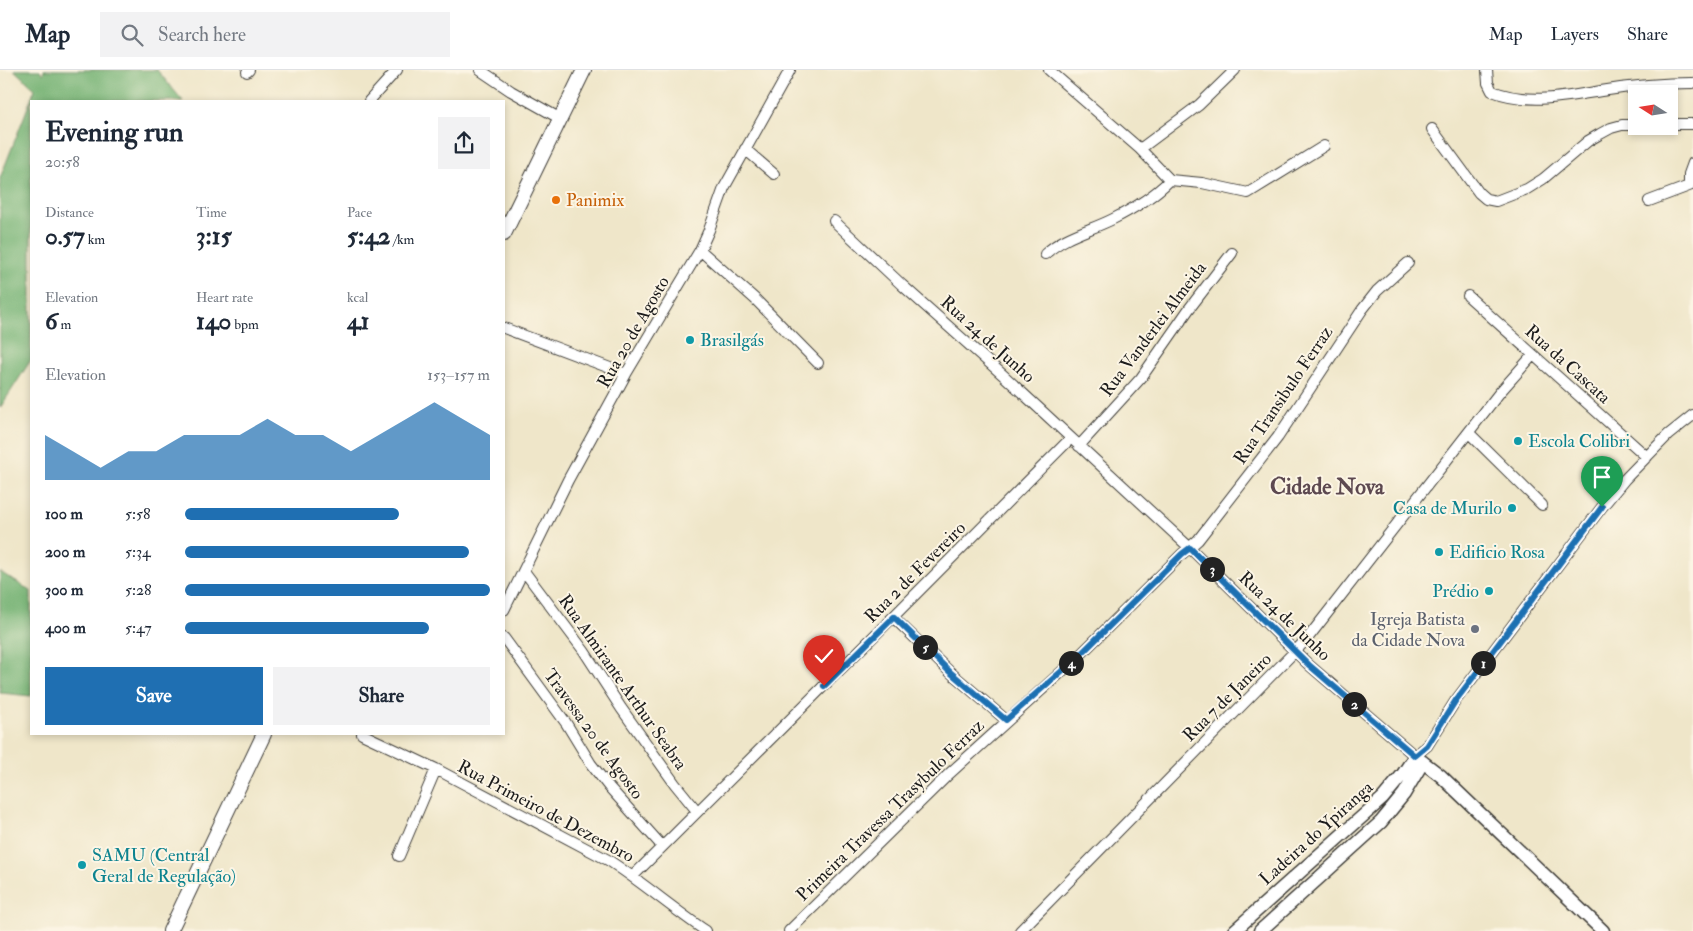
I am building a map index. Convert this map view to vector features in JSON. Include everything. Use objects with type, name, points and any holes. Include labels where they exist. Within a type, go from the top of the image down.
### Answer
[{"type":"main road","points":[[505,232],[584,70]]},
{"type":"main road","points":[[170,931],[264,735]]},
{"type":"street","points":[[371,100],[397,70]]},
{"type":"street","points":[[480,70],[511,91],[560,118]]},
{"type":"street","name":"Rua 20 de Agosto","points":[[505,608],[568,480],[626,374],[700,250],[724,188],[790,70]]},
{"type":"street","points":[[1049,70],[1140,149],[1170,180],[1202,183],[1248,193],[1324,146]]},
{"type":"street","points":[[1140,149],[1199,105],[1235,70]]},
{"type":"street","points":[[1487,70],[1488,83],[1492,91],[1518,99],[1560,98],[1660,84],[1693,83]]},
{"type":"street","points":[[1678,124],[1693,124]]},
{"type":"street","points":[[1432,129],[1479,193],[1486,199],[1496,201],[1527,189],[1543,179],[1588,141],[1600,134],[1622,125],[1628,125]]},
{"type":"street","points":[[745,149],[774,174]]},
{"type":"street","points":[[1649,201],[1689,186],[1689,174],[1693,163]]},
{"type":"street","points":[[1045,254],[1062,240],[1113,219],[1152,196],[1170,180]]},
{"type":"street","name":"Rua 24 de Junho","points":[[834,221],[1190,548],[1296,652],[1398,742],[1440,776],[1603,931]]},
{"type":"street","points":[[700,250],[755,299],[818,363]]},
{"type":"street","name":"Rua Vanderlei Almeida","points":[[1079,446],[1141,378],[1189,309],[1232,253]]},
{"type":"street","name":"Rua Transibulo Ferraz","points":[[1190,548],[1278,437],[1362,310],[1377,291],[1408,263]]},
{"type":"street","name":"Rua da Cascata","points":[[1468,296],[1647,457]]},
{"type":"street","points":[[505,328],[626,374]]},
{"type":"street","name":"Rua 7 de Janeiro","points":[[1020,931],[1234,712],[1296,652],[1380,548],[1513,376],[1533,355]]},
{"type":"street","points":[[1419,759],[1456,700],[1602,507],[1625,479],[1668,435],[1691,418]]},
{"type":"street","points":[[1469,433],[1542,505]]},
{"type":"street","name":"Rua 2 de Fevereiro","points":[[633,876],[1071,438]]},
{"type":"street","name":"Primeira Travessa Trasybulo Ferraz","points":[[789,931],[949,774],[1006,720],[1079,656],[1190,548]]},
{"type":"street","name":"Rua Almirante Arthur Seabra","points":[[524,571],[584,651],[621,708],[675,784],[697,811]]},
{"type":"street","points":[[894,617],[950,672],[1006,720]]},
{"type":"street","name":"Travessa 20 de Agosto","points":[[505,639],[566,723],[591,764],[628,811],[662,846]]},
{"type":"street","name":"Rua Primeiro de Dezembro","points":[[364,735],[436,769],[608,860],[633,876],[706,931]]},
{"type":"street","name":"Ladeira do Ypiranga","points":[[1234,931],[1383,798],[1403,774],[1419,759]]},
{"type":"street","name":"Ladeira do Ypiranga","points":[[1260,931],[1381,822],[1404,794],[1419,759]]},
{"type":"street","points":[[400,856],[436,769]]},
{"type":"street","points":[[1383,798],[1393,809]]},
{"type":"green space","points":[[14,70],[40,70],[43,74],[44,70],[157,70],[182,100],[31,100],[35,89]]},
{"type":"green space","points":[[30,102],[30,362],[0,408],[0,178]]},
{"type":"green space","points":[[0,572],[30,590],[30,696],[0,693]]},
{"type":"place","name":"Panimix","points":[[556,200]]},
{"type":"place","name":"Brasilgás","points":[[690,340]]},
{"type":"place","name":"Escola Colibri","points":[[1518,441]]},
{"type":"place","name":"Casa de Murilo","points":[[1512,508]]},
{"type":"place","name":"Edificio Rosa","points":[[1439,552]]},
{"type":"place","name":"Prédio","points":[[1489,591]]},
{"type":"place","name":"Igreja Batista da Cidade Nova","points":[[1475,629]]},
{"type":"place","name":"SAMU (Central Geral de Regulação)","points":[[82,865]]},
{"type":"district","name":"Cidade Nova","points":[[1327,486]]},
{"type":"route","points":[[824,686],[894,617],[950,672],[1006,720],[1079,656],[1190,548],[1309,665],[1415,756],[1427,746],[1456,700],[1602,507]]}]
